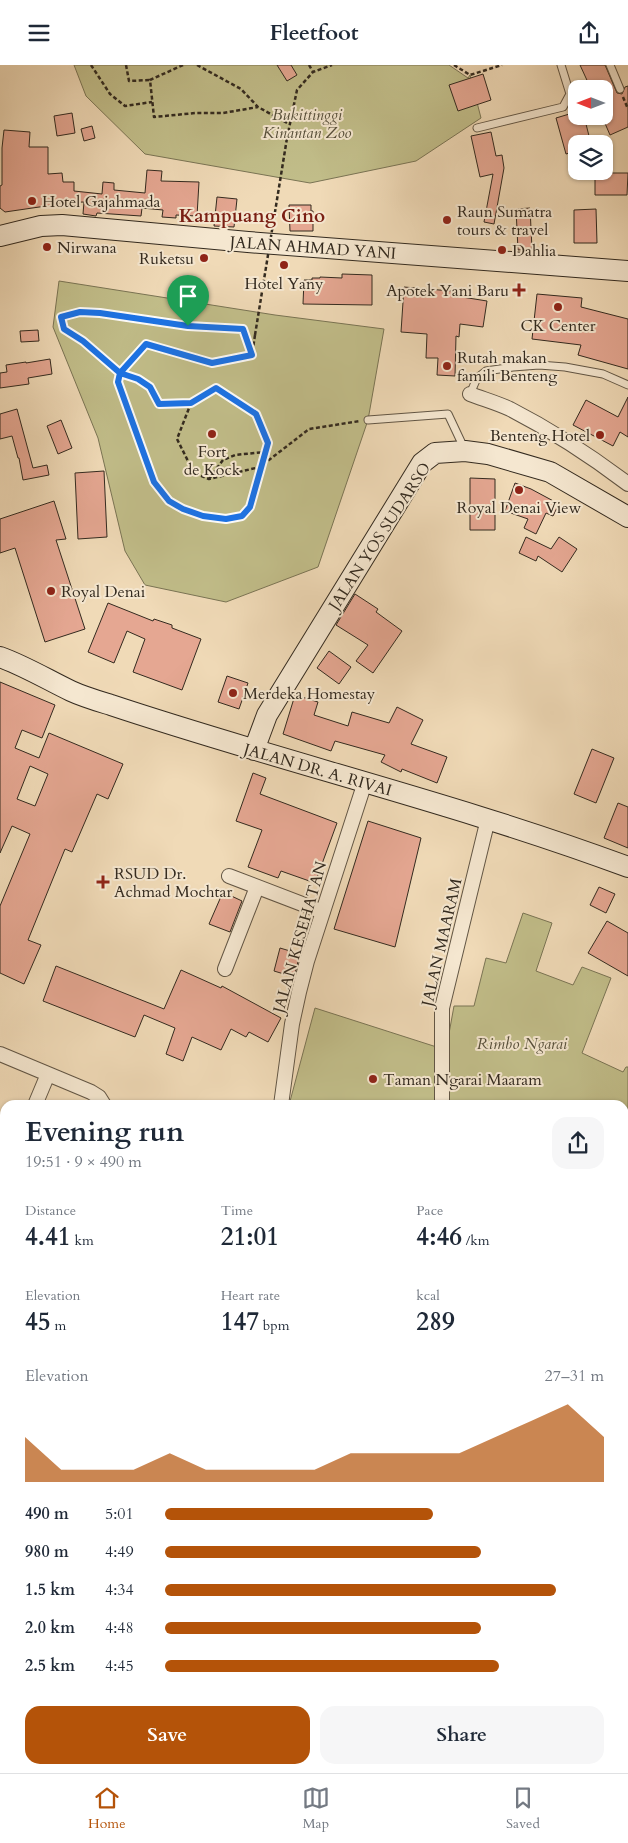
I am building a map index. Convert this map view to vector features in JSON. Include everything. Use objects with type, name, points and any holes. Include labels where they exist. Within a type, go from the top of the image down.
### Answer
[{"type":"main road","name":"JALAN AHMAD YANI","points":[[0,235],[41,225],[62,225],[256,243],[628,271]]},
{"type":"main road","name":"JALAN YOS SUDARSO","points":[[254,750],[267,715],[422,463],[435,453],[465,451],[488,454],[550,472],[628,517]]},
{"type":"main road","points":[[0,643],[6,659]]},
{"type":"main road","name":"JALAN DR. A. RIVAI","points":[[6,659],[73,692],[254,750],[557,840],[628,867]]},
{"type":"street","points":[[470,394],[508,408],[550,431],[628,483]]},
{"type":"street","name":"JALAN KESEHATAN","points":[[282,1100],[292,1024],[299,992],[365,782]]},
{"type":"street","name":"JALAN MAARAM","points":[[442,1100],[442,1008],[488,819]]},
{"type":"street","points":[[230,876],[323,912]]},
{"type":"street","points":[[225,969],[257,887]]},
{"type":"street","points":[[0,1054],[91,1092],[101,1100]]},
{"type":"street","points":[[37,1100],[48,1075]]},
{"type":"lane","points":[[477,127],[563,107],[570,94],[561,65]]},
{"type":"lane","points":[[610,65],[620,89]]},
{"type":"lane","points":[[470,394],[477,378],[486,371],[539,365],[566,367],[603,374],[628,385]]},
{"type":"lane","points":[[368,420],[448,414],[465,451]]},
{"type":"path","points":[[91,65],[110,93],[125,106],[152,102]]},
{"type":"path","points":[[126,65],[129,81],[150,80],[182,65]]},
{"type":"path","points":[[197,65],[241,89],[258,107],[290,124]]},
{"type":"path","points":[[309,65],[313,72]]},
{"type":"path","points":[[252,355],[287,138],[297,90],[313,72],[332,65]]},
{"type":"path","points":[[454,65],[470,75],[502,65]]},
{"type":"path","points":[[150,80],[154,117],[195,113],[223,113],[258,107]]},
{"type":"path","points":[[252,355],[212,363],[146,344],[120,373],[118,382],[154,482],[169,501],[203,516],[226,519],[242,516],[250,507],[268,443],[256,414],[216,388],[191,403],[159,404],[150,387],[138,379],[120,373],[83,341],[64,329],[61,317],[80,312],[100,313],[188,326],[243,329],[252,355]]},
{"type":"path","points":[[191,403],[177,439],[194,473],[209,479],[260,467],[309,429],[368,420]]},
{"type":"path","points":[[209,479],[222,460],[235,455],[265,452]]},
{"type":"green space","name":"Bukittinggi Kinantan Zoo","points":[[74,65],[449,65],[468,78],[470,75],[481,118],[416,161],[310,183],[145,154],[86,96]]},
{"type":"green space","points":[[59,281],[275,315],[384,329],[368,420],[318,567],[226,602],[145,585],[125,551],[98,438],[53,327]]},
{"type":"green space","name":"Rimbo Ngarai","points":[[523,913],[552,923],[536,971],[573,985],[582,967],[611,978],[582,1053],[623,1072],[628,1067],[628,1100],[290,1100],[315,1008],[446,1050],[454,1006],[474,1006],[486,958],[506,963]]},
{"type":"building","points":[[277,65],[291,65],[297,75],[287,81]]},
{"type":"building","points":[[580,65],[605,65],[611,80],[587,80]]},
{"type":"building","points":[[483,74],[491,100],[458,111],[449,85]]},
{"type":"building","points":[[613,84],[617,93],[622,94],[625,87],[628,86],[628,127],[610,135],[606,125],[613,125]]},
{"type":"building","points":[[72,113],[75,133],[57,136],[54,116]]},
{"type":"building","points":[[568,114],[568,125],[586,125],[589,135],[568,135],[568,153],[566,154],[556,118]]},
{"type":"building","points":[[92,126],[95,138],[84,141],[81,129]]},
{"type":"building","points":[[4,130],[30,132],[29,147],[48,147],[48,174],[62,173],[63,182],[74,182],[74,191],[102,194],[103,182],[114,183],[114,190],[145,193],[147,170],[162,171],[161,181],[199,182],[197,216],[176,215],[176,218],[162,217],[163,210],[142,208],[141,216],[97,213],[96,216],[83,214],[84,202],[53,203],[53,205],[5,212],[0,208]]},
{"type":"building","points":[[491,132],[496,156],[502,155],[504,168],[494,224],[484,222],[493,174],[480,177],[471,136]]},
{"type":"building","points":[[613,173],[628,173],[627,195],[595,195],[595,180],[613,180]]},
{"type":"building","points":[[217,197],[237,199],[234,227],[214,226]]},
{"type":"building","points":[[289,205],[311,205],[311,211],[313,211],[313,231],[290,231]]},
{"type":"building","points":[[530,208],[532,249],[518,250],[516,209]]},
{"type":"building","points":[[596,209],[597,243],[574,243],[574,210]]},
{"type":"building","points":[[342,274],[372,275],[372,305],[303,304],[304,280],[320,277],[342,278]]},
{"type":"building","points":[[404,287],[463,292],[462,297],[487,301],[483,327],[460,324],[459,337],[456,336],[455,376],[437,375],[438,358],[426,358],[427,334],[401,332]]},
{"type":"building","points":[[537,294],[582,298],[581,307],[628,319],[628,369],[578,355],[581,345],[532,339]]},
{"type":"building","points":[[38,330],[39,341],[21,342],[20,331]]},
{"type":"building","points":[[50,359],[52,374],[28,378],[29,384],[0,388],[0,373],[7,372],[6,365]]},
{"type":"building","points":[[628,397],[628,437],[620,432],[613,446],[573,425],[586,400],[618,417]]},
{"type":"building","points":[[17,409],[33,468],[47,465],[49,475],[23,480],[12,436],[0,439],[0,414]]},
{"type":"building","points":[[61,420],[72,448],[58,454],[47,426]]},
{"type":"building","points":[[104,471],[107,537],[78,539],[75,473]]},
{"type":"building","points":[[470,478],[495,479],[495,530],[470,530]]},
{"type":"building","points":[[515,483],[559,504],[553,516],[546,513],[536,534],[524,528],[528,519],[505,511]]},
{"type":"building","name":"Royal Denai","points":[[54,501],[66,539],[56,540],[85,629],[45,642],[15,548],[0,553],[0,519]]},
{"type":"building","points":[[526,537],[551,549],[559,537],[577,549],[562,572],[538,556],[536,561],[519,553]]},
{"type":"building","points":[[355,594],[378,609],[376,612],[402,631],[373,673],[356,661],[368,645],[336,625]]},
{"type":"building","points":[[108,603],[153,621],[154,619],[172,625],[172,628],[201,639],[182,690],[133,672],[145,639],[127,631],[114,663],[88,652]]},
{"type":"building","points":[[329,651],[351,667],[339,684],[317,668]]},
{"type":"building","name":"Merdeka Homestay","points":[[227,676],[248,683],[239,709],[218,702]]},
{"type":"building","points":[[0,682],[55,705],[42,738],[22,730],[15,748],[39,758],[49,733],[123,764],[108,799],[97,794],[72,852],[65,849],[28,940],[41,945],[24,984],[0,973],[0,906],[30,834],[12,826],[0,853]],"holes":[[[30,766],[48,774],[35,806],[17,799]]]},
{"type":"building","points":[[295,695],[318,702],[314,715],[348,726],[352,712],[389,723],[397,707],[423,720],[411,744],[447,757],[437,783],[402,769],[401,772],[381,762],[385,755],[335,741],[331,751],[283,734]]},
{"type":"building","points":[[592,749],[614,758],[596,803],[574,794]]},
{"type":"building","points":[[253,773],[266,778],[260,794],[337,823],[315,883],[281,871],[278,878],[248,867],[262,830],[236,821]]},
{"type":"building","points":[[618,803],[628,807],[628,848],[604,838]]},
{"type":"building","points":[[368,821],[421,838],[395,947],[334,929]]},
{"type":"building","points":[[599,887],[615,894],[606,913],[590,905]]},
{"type":"building","points":[[223,892],[242,901],[230,932],[209,924]]},
{"type":"building","points":[[607,921],[628,933],[628,976],[588,953]]},
{"type":"building","points":[[280,948],[300,954],[294,977],[274,971]]},
{"type":"building","points":[[56,966],[164,1009],[181,970],[221,988],[222,986],[281,1018],[268,1042],[249,1032],[246,1037],[231,1029],[221,1050],[192,1037],[183,1061],[166,1054],[175,1028],[144,1015],[135,1037],[43,1001]]},
{"type":"place","name":"Hotel Gajahmada","points":[[32,201]]},
{"type":"place","name":"Raun Sumatra tours & travel","points":[[447,220]]},
{"type":"place","name":"Nirwana","points":[[47,247]]},
{"type":"place","name":"Dahlia","points":[[502,250]]},
{"type":"place","name":"Ruketsu","points":[[204,258]]},
{"type":"place","name":"Hotel Yany","points":[[284,265]]},
{"type":"place","name":"Apotek Yani Baru","points":[[519,290]]},
{"type":"place","name":"CK Center","points":[[558,307]]},
{"type":"place","name":"Rutah makan famili Benteng","points":[[447,366]]},
{"type":"place","name":"Fort de Kock","points":[[212,434]]},
{"type":"place","name":"Benteng Hotel","points":[[600,435]]},
{"type":"place","name":"Royal Denai View","points":[[519,490]]},
{"type":"place","name":"Royal Denai","points":[[51,591]]},
{"type":"place","name":"Merdeka Homestay","points":[[233,693]]},
{"type":"place","name":"RSUD Dr. Achmad Mochtar","points":[[103,882]]},
{"type":"place","name":"Taman Ngarai Maaram","points":[[373,1079]]},
{"type":"district","name":"Kampuang Cino","points":[[252,215]]},
{"type":"route","points":[[188,326],[100,313],[80,312],[61,317],[64,329],[83,341],[120,373],[138,379],[150,387],[159,404],[191,403],[216,388],[256,414],[268,443],[250,507],[242,516],[226,519],[203,516],[183,509],[169,501],[154,482],[118,382],[120,373],[146,344],[212,363],[252,355],[243,329],[188,326]]}]
